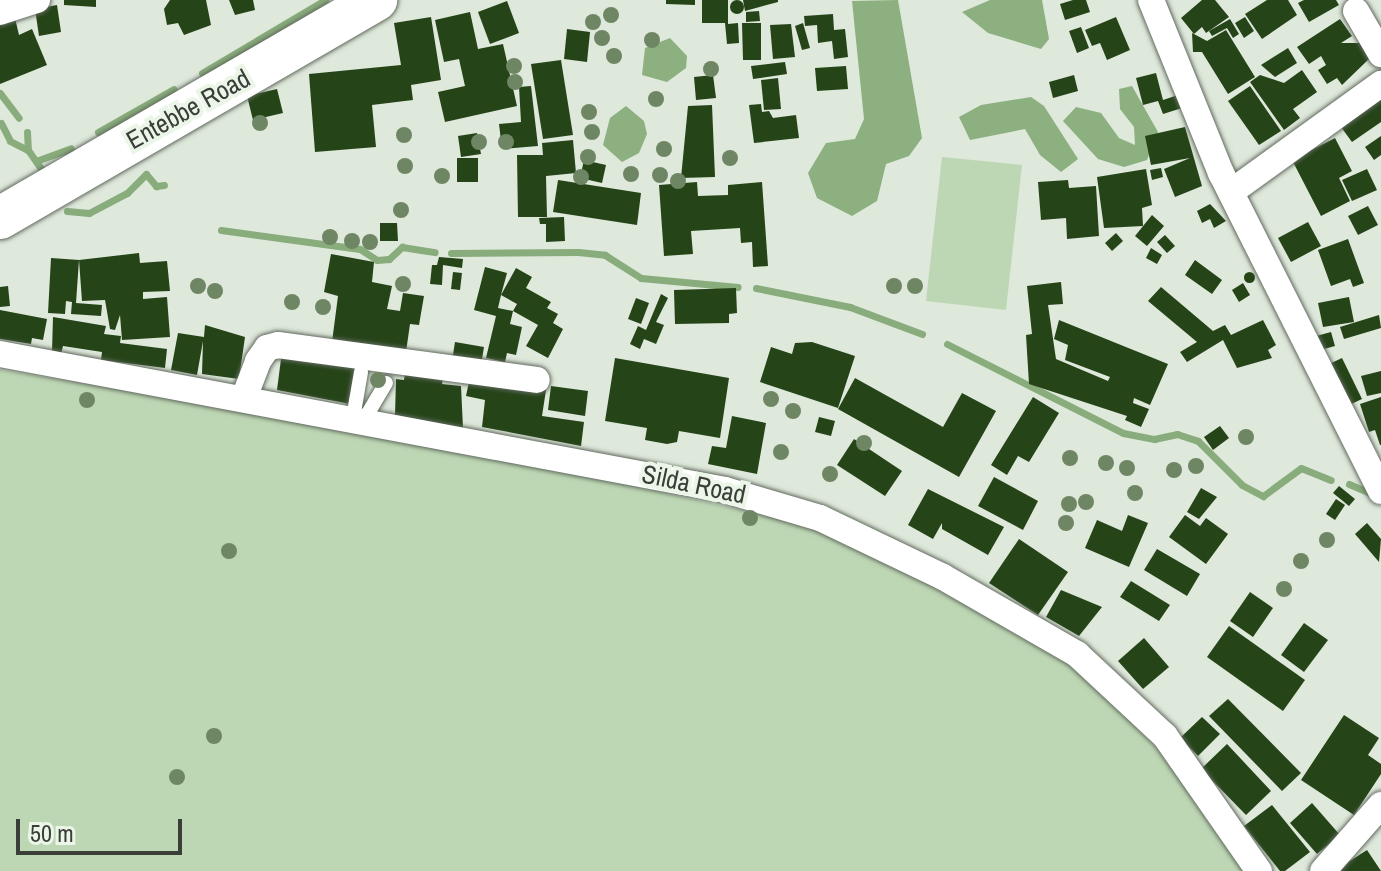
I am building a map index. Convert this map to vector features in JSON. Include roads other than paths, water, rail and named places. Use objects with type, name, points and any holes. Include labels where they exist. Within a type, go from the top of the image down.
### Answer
[{"type":"main road","name":"Entebbe Road","points":[[0,218],[376,0]]},
{"type":"street","points":[[0,12],[37,0]]},
{"type":"street","points":[[1151,0],[1231,192],[1381,491]]},
{"type":"street","points":[[1356,11],[1381,54]]},
{"type":"street","points":[[1231,192],[1381,84]]},
{"type":"street","points":[[244,398],[258,361],[267,348],[278,345],[537,380]]},
{"type":"street","name":"Silda Road","points":[[0,354],[359,419],[762,498],[820,518],[943,577],[1054,639],[1152,722],[1259,871]]},
{"type":"street","points":[[1323,871],[1381,805]]},
{"type":"lane","points":[[359,419],[361,372]]},
{"type":"lane","points":[[359,419],[386,383]]},
{"type":"waterway","points":[[202,73],[325,0]]},
{"type":"waterway","points":[[98,132],[174,89]]},
{"type":"waterway","points":[[0,93],[19,118]]},
{"type":"waterway","points":[[1,123],[10,141],[28,150],[42,170]]},
{"type":"waterway","points":[[27,132],[28,150]]},
{"type":"waterway","points":[[36,161],[71,148]]},
{"type":"waterway","points":[[67,211],[89,213],[127,193],[146,174],[156,186],[164,185]]},
{"type":"waterway","points":[[221,230],[360,249],[377,260],[389,259],[402,247],[435,252]]},
{"type":"waterway","points":[[451,253],[578,252],[605,255],[641,278],[738,287]]},
{"type":"waterway","points":[[756,288],[850,307],[922,334]]},
{"type":"waterway","points":[[947,344],[1123,433],[1154,439],[1177,434],[1198,441],[1242,485],[1263,496],[1301,468],[1331,480]]},
{"type":"waterway","points":[[1349,484],[1373,494]]}]
